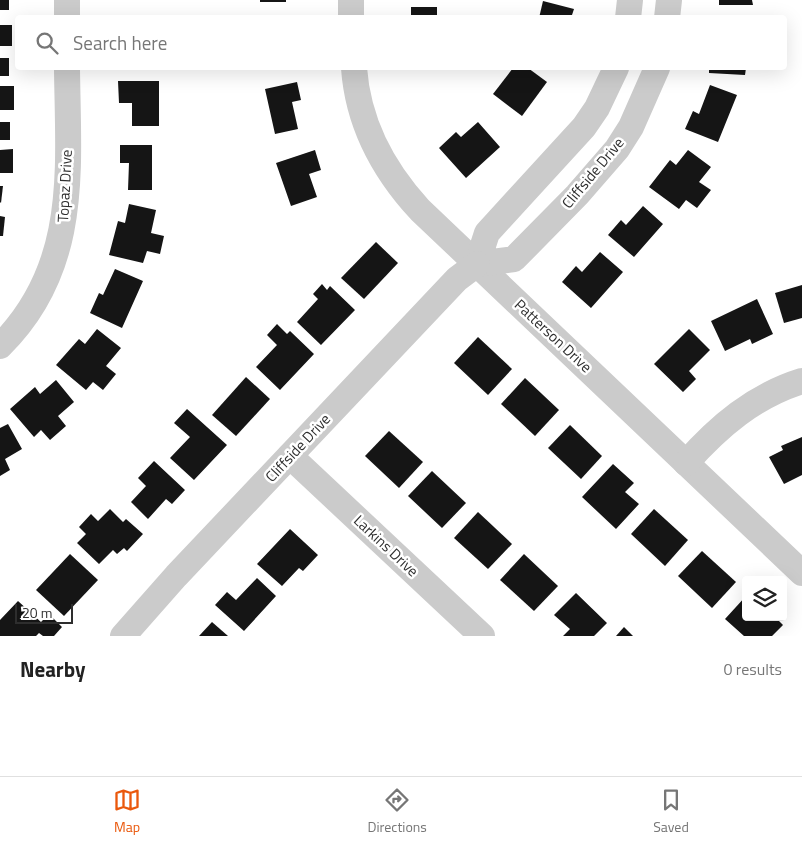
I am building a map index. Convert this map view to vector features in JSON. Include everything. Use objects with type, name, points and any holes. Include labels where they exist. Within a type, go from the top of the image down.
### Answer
[{"type":"street","points":[[67,0],[67,15]]},
{"type":"street","points":[[351,0],[351,15]]},
{"type":"street","points":[[628,15],[630,0]]},
{"type":"street","points":[[667,15],[669,0]]},
{"type":"street","name":"Topaz Drive","points":[[0,346],[23,320],[36,299],[46,279],[62,235],[68,192],[67,70]]},
{"type":"street","name":"Patterson Drive","points":[[354,70],[358,101],[368,132],[385,167],[420,210],[802,573]]},
{"type":"street","points":[[477,264],[487,233],[584,127],[598,108],[615,70]]},
{"type":"street","name":"Cliffside Drive","points":[[123,636],[162,590],[457,279],[477,264],[514,259],[577,195],[617,149],[631,127],[656,70]]},
{"type":"street","points":[[686,463],[730,418],[775,391],[802,381]]},
{"type":"street","name":"Larkins Drive","points":[[290,456],[482,636]]},
{"type":"building","points":[[0,0],[9,0],[9,10],[0,10]]},
{"type":"building","points":[[260,0],[286,0],[286,2],[260,2]]},
{"type":"building","points":[[719,0],[752,0],[753,5],[719,5]]},
{"type":"building","points":[[543,1],[574,9],[572,15],[540,15]]},
{"type":"building","points":[[411,7],[437,7],[437,15],[411,15]]},
{"type":"building","points":[[0,25],[12,25],[12,46],[0,46]]},
{"type":"building","points":[[0,58],[9,58],[9,76],[0,76]]},
{"type":"building","points":[[511,70],[531,70],[547,82],[522,116],[493,94]]},
{"type":"building","points":[[709,70],[746,70],[745,75],[709,73]]},
{"type":"building","points":[[118,81],[159,81],[159,126],[132,126],[132,103],[119,103]]},
{"type":"building","points":[[297,82],[301,100],[292,102],[298,129],[275,134],[265,89]]},
{"type":"building","points":[[710,85],[737,95],[718,142],[685,129],[693,111],[699,114]]},
{"type":"building","points":[[0,86],[14,86],[14,110],[0,110]]},
{"type":"building","points":[[0,122],[10,122],[10,140],[0,140]]},
{"type":"building","points":[[478,122],[500,147],[466,178],[439,148],[456,132],[461,137]]},
{"type":"building","points":[[120,145],[152,145],[152,190],[128,190],[129,163],[120,163]]},
{"type":"building","points":[[13,149],[13,173],[0,173],[0,150]]},
{"type":"building","points":[[315,150],[321,170],[309,174],[317,197],[291,206],[276,163]]},
{"type":"building","points":[[688,150],[711,167],[699,182],[711,190],[697,208],[686,200],[679,209],[649,187],[670,160],[676,165]]},
{"type":"building","points":[[0,186],[3,186],[1,203],[0,202]]},
{"type":"building","points":[[129,204],[156,210],[151,233],[164,236],[160,254],[147,251],[143,263],[109,255],[118,221],[125,223]]},
{"type":"building","points":[[643,206],[663,224],[634,257],[608,235],[621,220],[626,225]]},
{"type":"building","points":[[0,216],[5,217],[3,236],[0,236]]},
{"type":"building","points":[[376,242],[398,263],[364,299],[341,278]]},
{"type":"building","points":[[600,252],[623,272],[591,308],[562,282],[576,266],[582,272]]},
{"type":"building","points":[[115,269],[143,281],[122,328],[90,313],[99,293],[103,295]]},
{"type":"building","points":[[322,284],[327,290],[330,286],[355,310],[321,345],[297,322],[318,299],[313,294]]},
{"type":"building","points":[[802,285],[802,318],[784,323],[775,293]]},
{"type":"building","points":[[757,299],[773,334],[752,344],[750,339],[725,351],[711,321]]},
{"type":"building","points":[[277,324],[287,334],[290,331],[314,354],[280,390],[256,367],[277,345],[267,335]]},
{"type":"building","points":[[97,329],[121,348],[106,366],[116,374],[103,390],[93,382],[86,390],[56,365],[79,339],[85,344]]},
{"type":"building","points":[[689,329],[710,350],[689,371],[696,379],[683,392],[654,364]]},
{"type":"building","points":[[478,337],[512,369],[488,395],[454,363]]},
{"type":"building","points":[[246,377],[270,399],[236,436],[212,415]]},
{"type":"building","points":[[525,378],[559,410],[535,436],[501,404]]},
{"type":"building","points":[[56,380],[74,402],[58,416],[66,426],[50,440],[41,430],[34,437],[10,409],[35,387],[40,394]]},
{"type":"building","points":[[187,409],[227,445],[194,480],[170,458],[190,437],[174,423]]},
{"type":"building","points":[[8,424],[22,449],[5,459],[10,470],[0,476],[0,428]]},
{"type":"building","points":[[570,425],[602,456],[581,479],[548,448]]},
{"type":"building","points":[[389,431],[423,462],[399,488],[365,456]]},
{"type":"building","points":[[802,437],[802,475],[784,484],[769,457],[783,450],[781,446]]},
{"type":"building","points":[[154,461],[185,490],[172,504],[166,499],[148,519],[131,502],[146,486],[138,478]]},
{"type":"building","points":[[613,464],[634,483],[625,492],[639,504],[616,529],[582,497]]},
{"type":"building","points":[[432,471],[466,503],[442,528],[408,496]]},
{"type":"building","points":[[110,509],[123,522],[126,519],[143,534],[127,551],[124,548],[117,554],[113,550],[99,564],[77,543],[86,534],[79,527],[91,514],[98,521]]},
{"type":"building","points":[[654,509],[688,540],[665,566],[631,534]]},
{"type":"building","points":[[478,512],[512,544],[488,569],[454,538]]},
{"type":"building","points":[[290,529],[318,555],[303,571],[299,568],[282,586],[257,564]]},
{"type":"building","points":[[702,551],[736,582],[712,608],[678,576]]},
{"type":"building","points":[[70,554],[98,580],[64,616],[36,590]]},
{"type":"building","points":[[524,554],[558,586],[534,611],[500,580]]},
{"type":"building","points":[[257,578],[276,596],[244,631],[215,605],[227,592],[236,600]]},
{"type":"building","points":[[576,593],[607,623],[594,636],[563,636],[570,629],[554,615]]},
{"type":"building","points":[[742,600],[742,621],[779,621],[783,625],[772,636],[744,636],[725,619]]},
{"type":"building","points":[[18,601],[41,622],[49,614],[62,627],[54,636],[43,636],[39,633],[36,636],[0,636],[0,620]]},
{"type":"building","points":[[212,622],[228,636],[199,636]]},
{"type":"building","points":[[624,627],[633,636],[616,636]]}]
